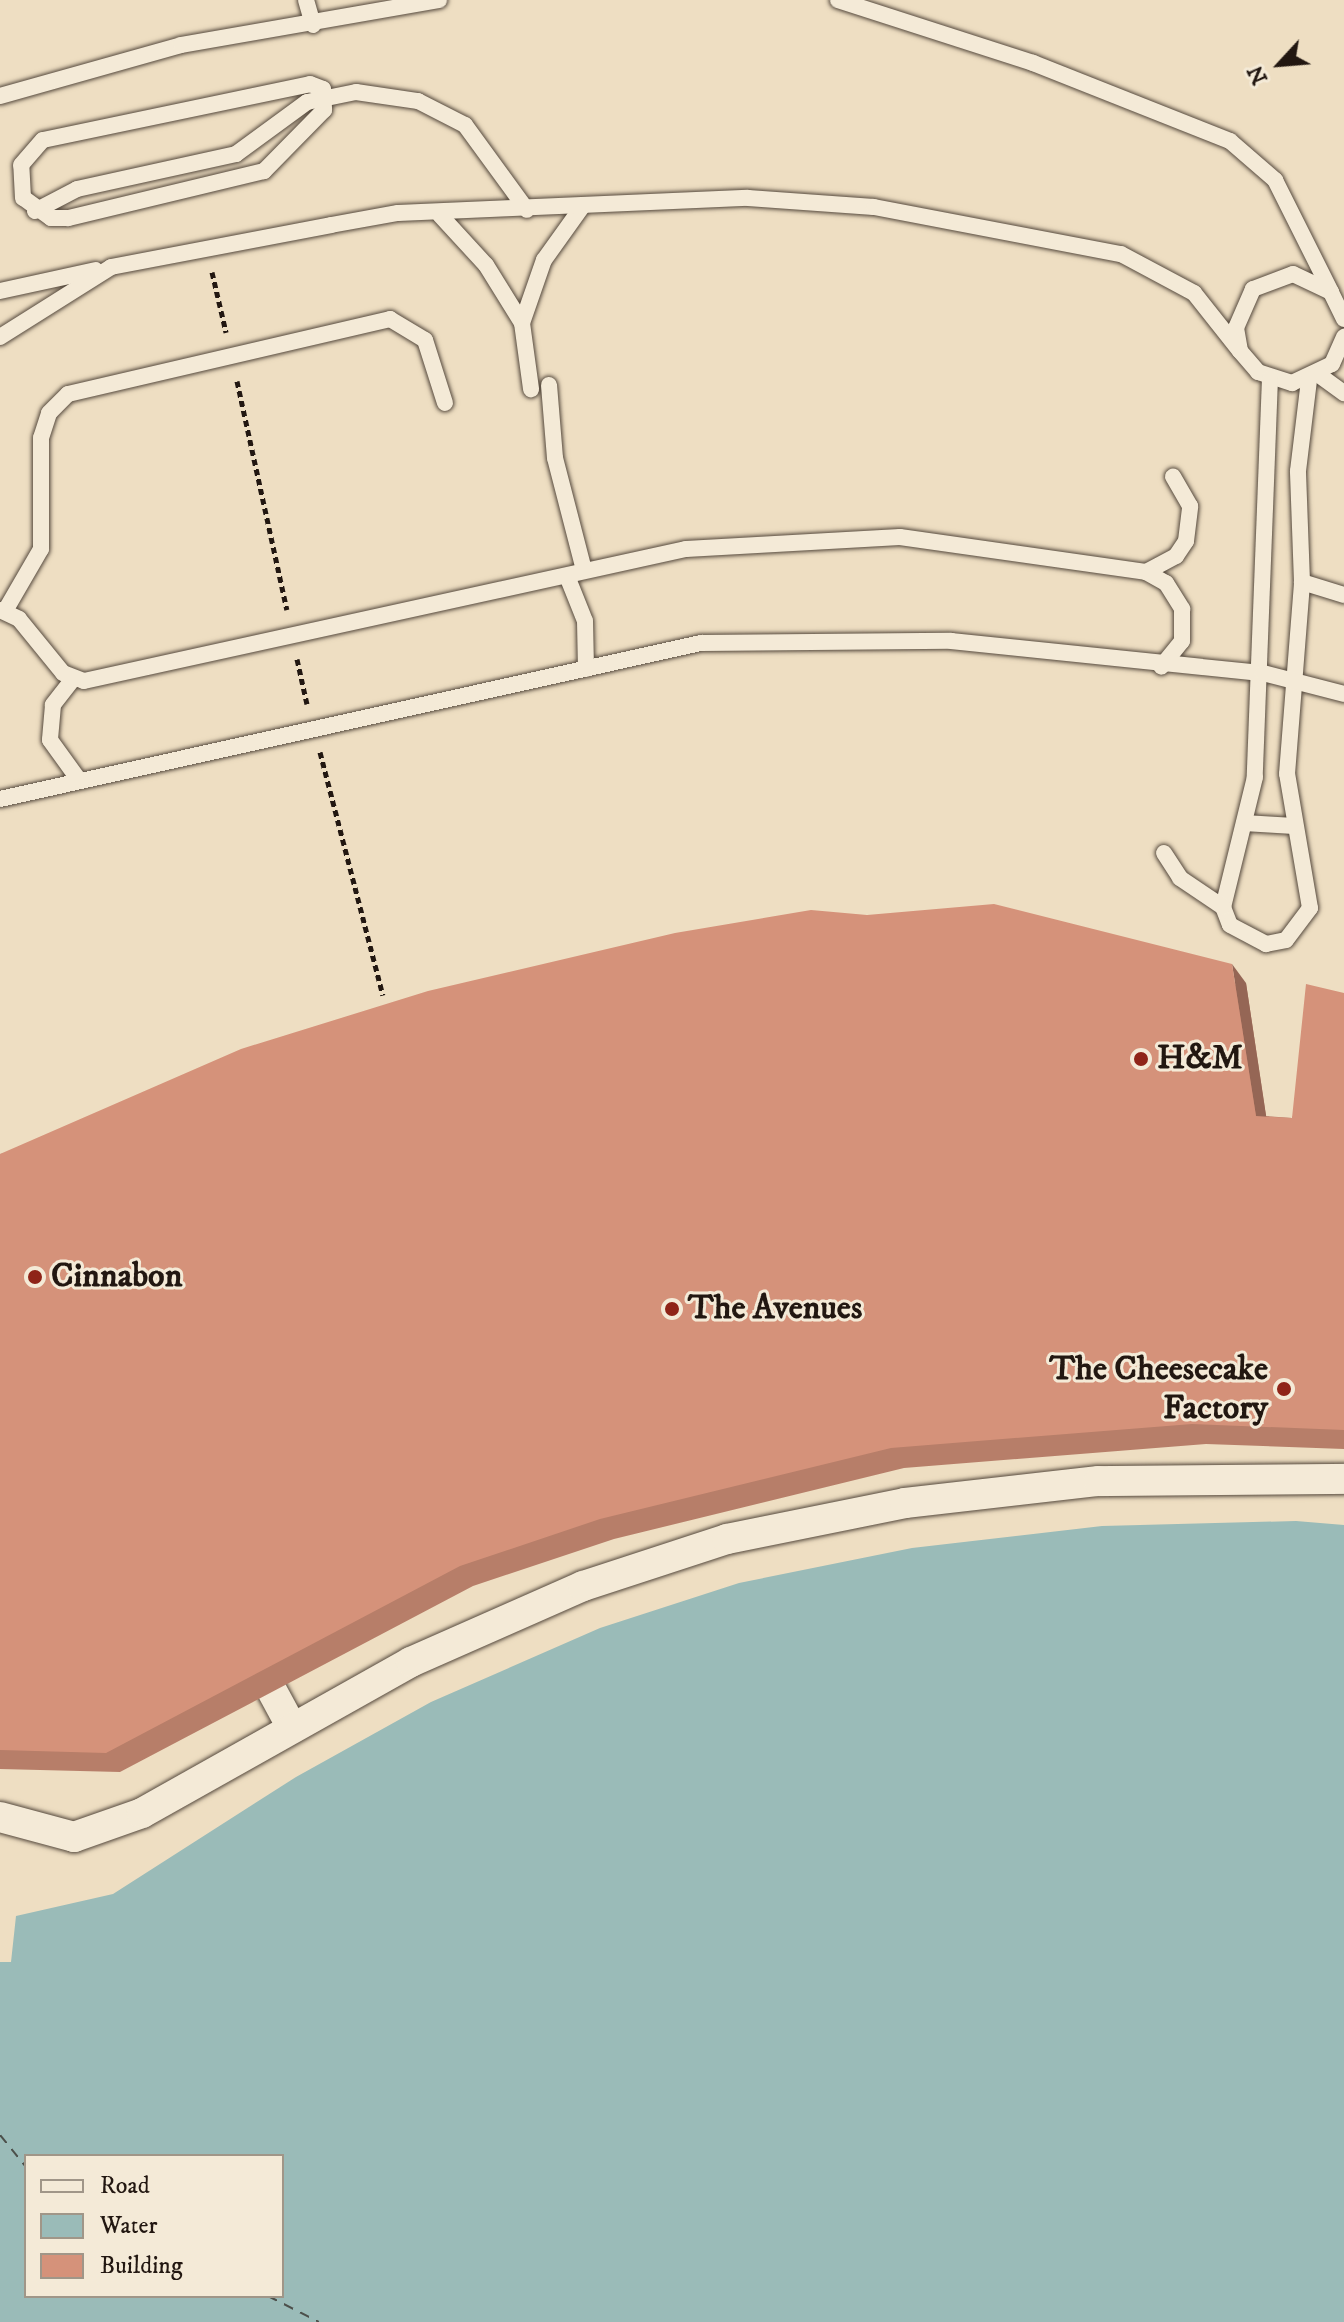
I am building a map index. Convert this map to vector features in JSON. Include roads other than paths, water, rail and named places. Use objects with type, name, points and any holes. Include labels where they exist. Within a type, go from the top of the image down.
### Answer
[{"type":"street","points":[[0,1817],[74,1837],[142,1813],[290,1724],[583,1586],[727,1539],[905,1503],[1099,1481],[1344,1479]]},
{"type":"street","points":[[270,1687],[290,1724]]},
{"type":"lane","points":[[306,0],[313,25]]},
{"type":"lane","points":[[0,96],[181,45],[313,25],[439,0]]},
{"type":"lane","points":[[838,0],[864,4],[1230,141],[1275,180],[1344,319]]},
{"type":"lane","points":[[310,84],[327,96],[324,110],[264,171],[68,218],[35,211],[19,182],[21,165],[43,140],[310,84]]},
{"type":"lane","points":[[35,211],[77,189],[236,154],[289,111],[327,96],[356,92],[443,110],[483,144],[527,210]]},
{"type":"lane","points":[[0,291],[398,213],[440,215],[748,198],[858,206],[1088,245],[1172,275],[1240,351],[1270,378],[1314,377],[1344,393]]},
{"type":"lane","points":[[522,323],[544,260],[582,207]]},
{"type":"lane","points":[[440,215],[486,265],[522,323],[531,389]]},
{"type":"lane","points":[[0,337],[111,267]]},
{"type":"lane","points":[[1240,351],[1240,307],[1271,277],[1303,276],[1337,300]]},
{"type":"lane","points":[[73,679],[3,610],[41,549],[41,438],[56,403],[82,388],[230,352],[401,320],[425,340],[445,403]]},
{"type":"lane","points":[[1164,853],[1180,878],[1223,907],[1230,925],[1266,944],[1302,926],[1309,888],[1294,826],[1287,774],[1302,582],[1298,471],[1314,377],[1344,337]]},
{"type":"lane","points":[[1223,907],[1244,823],[1263,673],[1270,378]]},
{"type":"lane","points":[[549,385],[562,482],[584,570]]},
{"type":"lane","points":[[1146,572],[1176,556],[1188,532],[1190,506],[1173,476]]},
{"type":"lane","points":[[79,780],[56,756],[49,731],[53,705],[73,679],[686,549],[900,537],[1146,572],[1166,583],[1182,609],[1182,641],[1161,667]]},
{"type":"lane","points":[[567,576],[585,621],[586,669]]},
{"type":"lane","points":[[1302,582],[1344,595]]},
{"type":"lane","points":[[0,799],[312,725],[701,643],[894,640],[1161,667],[1263,673],[1296,678],[1344,694]]},
{"type":"lane","points":[[1244,823],[1294,826]]},
{"type":"water","points":[[1296,1521],[1344,1525],[1344,2322],[0,2322],[0,1962],[11,1962],[16,1916],[113,1894],[296,1777],[431,1702],[600,1628],[739,1583],[912,1548],[1102,1526]]},
{"type":"place","name":"H&M","points":[[1141,1059]]},
{"type":"place","name":"Cinnabon","points":[[35,1277]]},
{"type":"place","name":"The Avenues","points":[[672,1309]]},
{"type":"place","name":"The Cheesecake Factory","points":[[1284,1389]]}]
